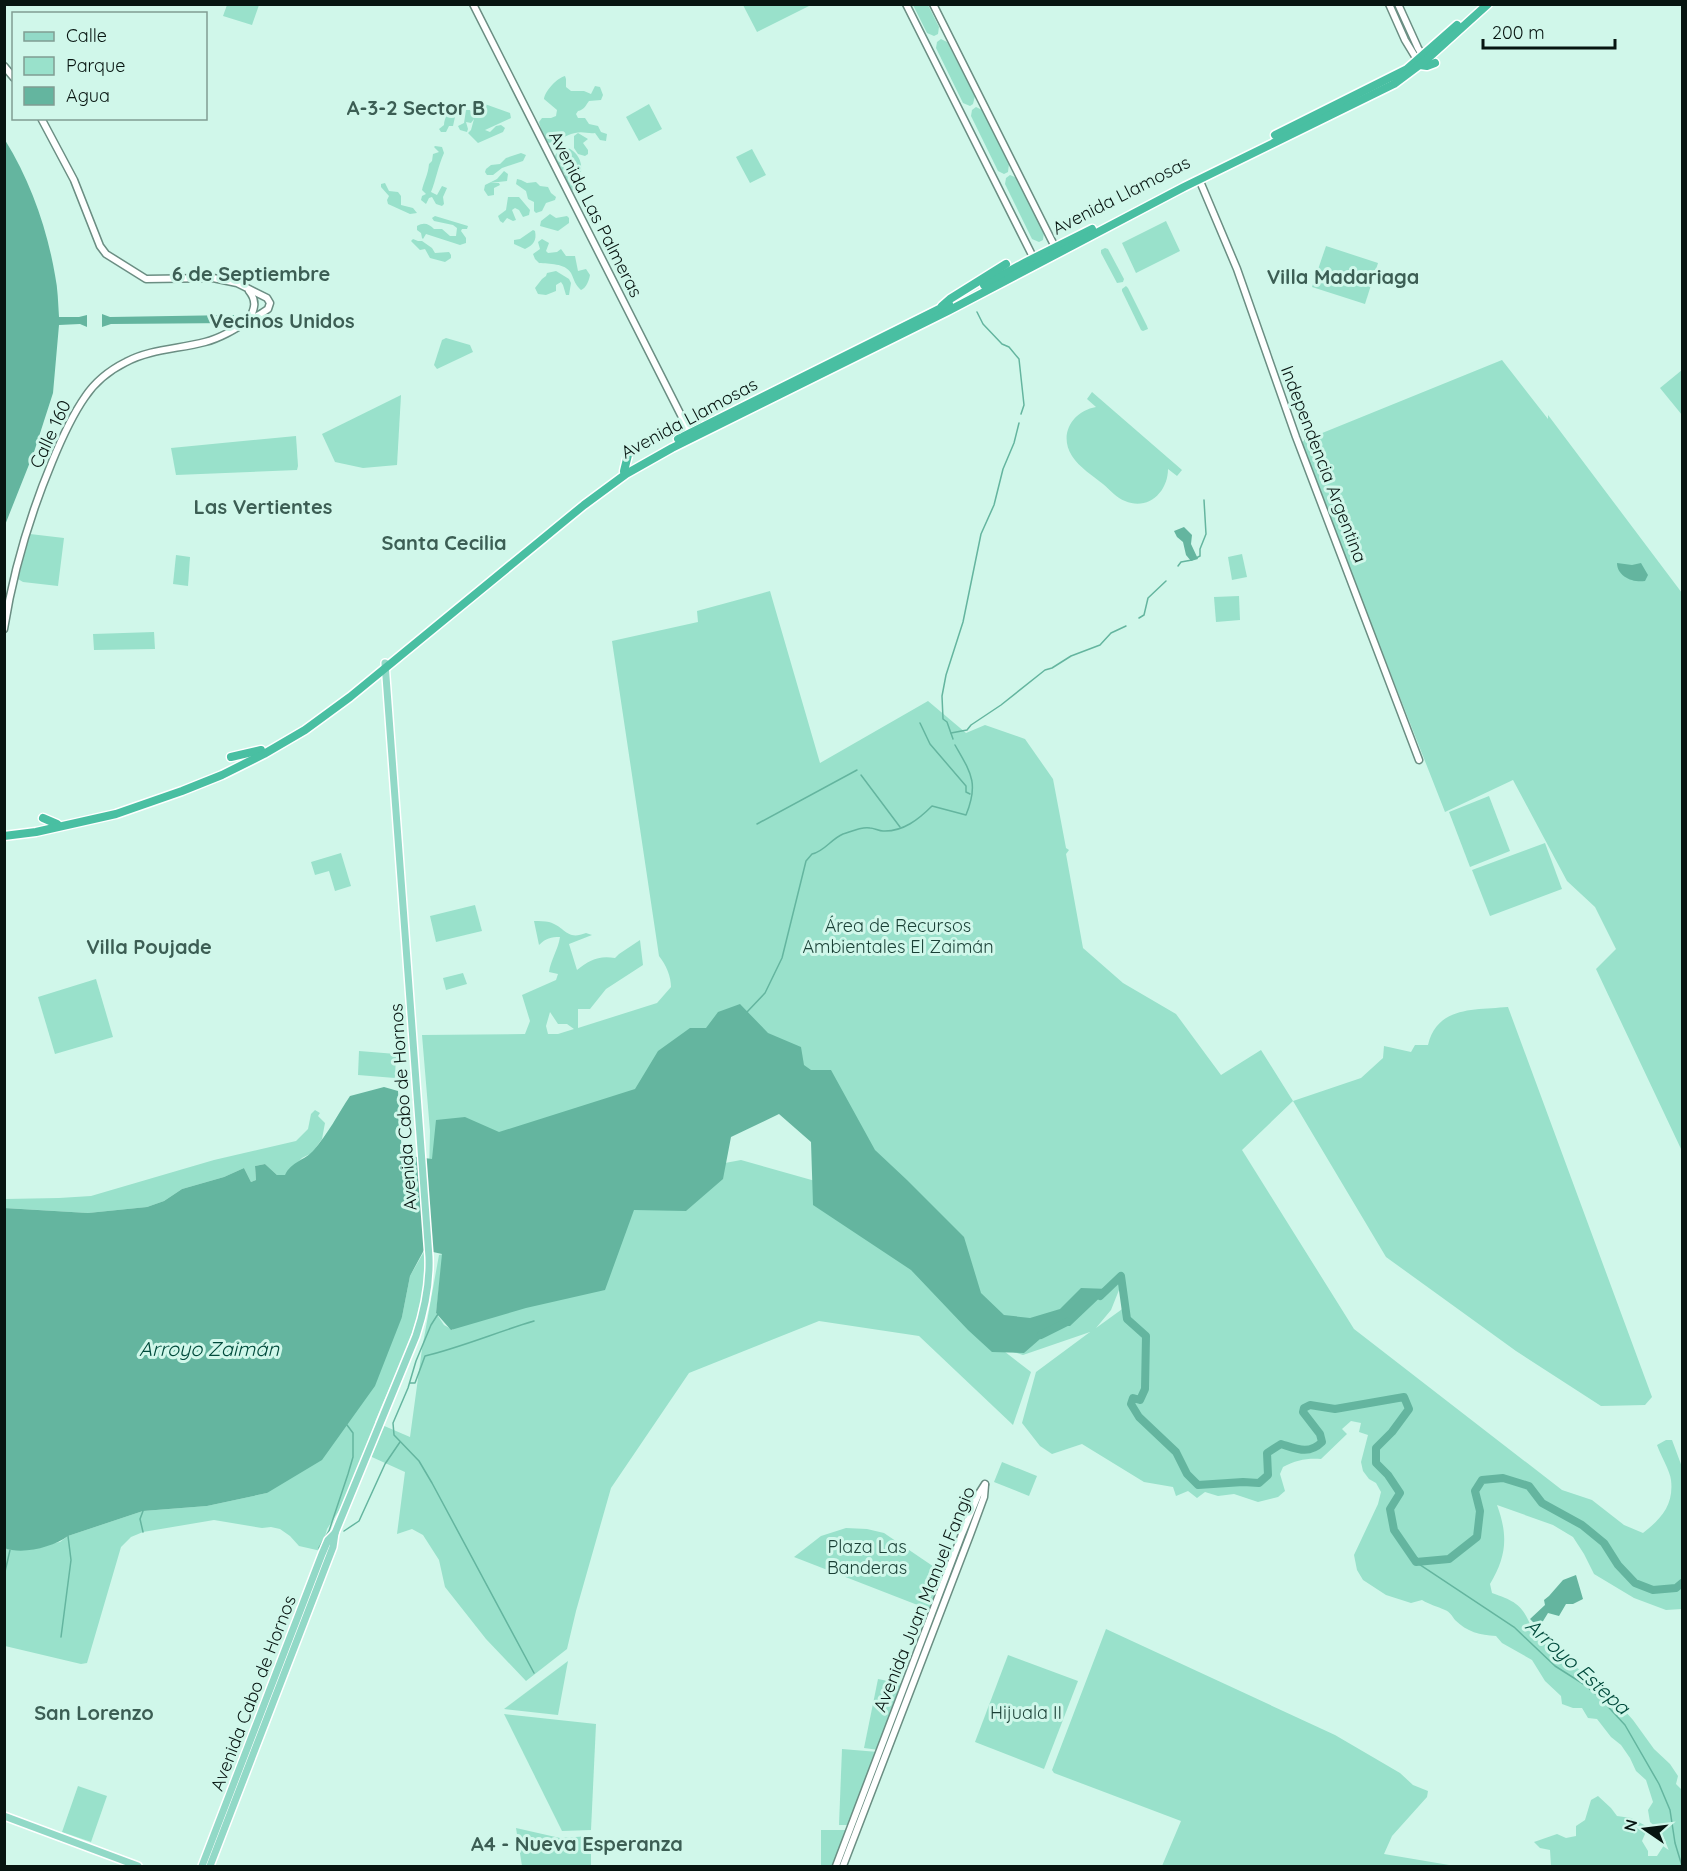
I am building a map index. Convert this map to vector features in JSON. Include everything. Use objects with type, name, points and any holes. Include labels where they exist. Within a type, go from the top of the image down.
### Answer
[{"type":"highway","points":[[1436,63],[1427,66],[1421,60],[1479,4]]},
{"type":"highway","name":"Avenida Llamosas","points":[[1056,250],[1407,69],[1488,4]]},
{"type":"highway","name":"Avenida Llamosas","points":[[4,831],[57,824],[114,810],[180,788],[261,750],[304,724],[386,665],[584,500],[624,471],[1035,260],[1394,84],[1410,73],[1421,60]]},
{"type":"highway","name":"Avenida Llamosas","points":[[4,836],[36,832],[116,814],[182,792],[246,764],[305,730],[584,505],[626,474],[691,435],[948,311],[1035,260]]},
{"type":"highway","points":[[938,309],[1006,264]]},
{"type":"highway","points":[[979,294],[995,292]]},
{"type":"highway","points":[[624,471],[628,455]]},
{"type":"highway","points":[[231,757],[261,750]]},
{"type":"highway","points":[[43,818],[57,824]]},
{"type":"highway","points":[[80,822],[90,825]]},
{"type":"highway","points":[[27,838],[36,832]]},
{"type":"main road","name":"Avenida Las Palmeras","points":[[473,4],[691,435]]},
{"type":"main road","points":[[906,4],[1035,260]]},
{"type":"main road","points":[[933,4],[1056,250]]},
{"type":"main road","points":[[1389,4],[1405,40],[1421,60]]},
{"type":"main road","points":[[1398,4],[1421,60]]},
{"type":"main road","name":"Calle 160","points":[[4,629],[19,558],[38,500],[62,439],[86,395],[104,376],[127,361],[142,354],[211,340],[268,309],[270,303],[267,298],[248,288],[213,278],[146,279],[106,254],[100,246],[74,180],[42,120]]},
{"type":"main road","name":"Independencia Argentina","points":[[1199,179],[1237,269],[1296,437],[1419,760]]},
{"type":"main road","points":[[248,288],[255,303],[249,320]]},
{"type":"main road","name":"Avenida Cabo de Hornos","points":[[210,1866],[335,1542],[336,1533],[416,1336],[429,1287],[429,1257],[386,665]]},
{"type":"main road","name":"Avenida Juan Manuel Fangio","points":[[836,1866],[962,1534],[985,1484],[984,1497],[977,1516],[843,1866]]},
{"type":"main road","name":"Avenida Cabo de Hornos","points":[[202,1866],[322,1554],[328,1540],[336,1533]]},
{"type":"main road","points":[[4,1816],[138,1866]]},
{"type":"green space","points":[[811,4],[757,32],[743,5]]},
{"type":"green space","points":[[227,5],[259,5],[252,25],[223,16]]},
{"type":"green space","points":[[913,5],[928,5],[939,27],[938,34],[934,36],[927,33]]},
{"type":"green space","points":[[941,39],[947,42],[975,96],[970,106],[963,103],[936,48],[937,42]]},
{"type":"green space","points":[[565,76],[566,87],[571,91],[584,91],[591,94],[595,86],[600,87],[603,95],[601,100],[589,101],[576,114],[578,118],[585,118],[589,124],[598,126],[601,132],[607,134],[606,141],[600,140],[595,133],[581,132],[550,143],[544,141],[539,122],[542,118],[556,116],[557,110],[544,99],[555,82]]},
{"type":"green space","points":[[456,103],[459,114],[455,117],[453,126],[449,126],[446,132],[441,132],[439,129],[444,125],[448,113]]},
{"type":"green space","points":[[482,103],[510,113],[511,118],[485,130],[490,132],[496,126],[501,125],[505,128],[503,132],[478,143],[468,133],[474,119],[471,123],[466,122],[467,132],[460,130],[458,126],[464,123],[466,110],[470,110],[475,117]]},
{"type":"green space","points":[[649,104],[662,129],[639,141],[626,117]]},
{"type":"green space","points":[[976,107],[982,110],[1009,164],[1008,172],[1004,174],[998,171],[971,116],[972,110]]},
{"type":"green space","points":[[578,133],[588,139],[583,143],[588,150],[585,156],[578,154],[574,148],[574,136]]},
{"type":"green space","points":[[435,146],[442,147],[444,153],[431,192],[437,195],[442,186],[447,188],[442,206],[436,204],[432,197],[426,204],[421,200],[426,194],[422,190],[429,164],[433,154],[439,152]]},
{"type":"green space","points":[[564,147],[575,153],[580,160],[581,168],[581,172],[577,172],[574,161],[567,161],[568,173],[577,180],[578,184],[576,189],[569,192],[565,186],[565,174],[554,158]]},
{"type":"green space","points":[[752,149],[766,175],[750,183],[736,157]]},
{"type":"green space","points":[[521,153],[526,155],[523,161],[502,168],[493,175],[487,175],[485,172],[491,165],[500,164],[506,158]]},
{"type":"green space","points":[[504,171],[508,174],[507,181],[490,183],[500,185],[494,188],[494,195],[488,196],[484,190],[485,185],[497,179]]},
{"type":"green space","points":[[1010,175],[1017,178],[1044,232],[1043,240],[1039,242],[1032,239],[1005,184],[1006,178]]},
{"type":"green space","points":[[517,179],[527,183],[536,182],[540,186],[548,187],[556,197],[555,200],[546,203],[542,211],[536,213],[534,202],[528,199],[526,191],[516,184]]},
{"type":"green space","points":[[385,183],[389,191],[398,192],[401,196],[401,205],[413,208],[417,213],[410,214],[388,204],[389,196],[381,187],[381,184]]},
{"type":"green space","points":[[508,197],[519,197],[530,210],[529,215],[523,217],[515,208],[512,210],[516,220],[507,218],[503,223],[500,221],[498,216],[506,210]]},
{"type":"green space","points":[[550,214],[556,218],[567,216],[569,223],[558,231],[540,226],[541,221]]},
{"type":"green space","points":[[435,216],[468,226],[467,229],[461,231],[466,238],[466,243],[460,245],[426,234],[423,239],[417,226],[424,224],[434,229],[442,229],[450,236],[456,236],[457,228],[434,221],[432,218]]},
{"type":"green space","points":[[1166,221],[1180,251],[1136,273],[1122,243]]},
{"type":"green space","points":[[533,230],[535,237],[530,246],[525,249],[514,244],[514,240],[520,239]]},
{"type":"green space","points":[[413,239],[422,241],[435,253],[449,252],[451,258],[445,262],[430,258],[425,249],[420,250],[411,241]]},
{"type":"green space","points":[[542,239],[549,243],[546,251],[548,253],[561,249],[566,256],[575,256],[578,271],[586,269],[590,275],[583,289],[579,288],[565,267],[539,263],[535,259],[533,254],[540,249],[538,242]]},
{"type":"green space","points":[[1326,246],[1378,263],[1365,304],[1312,287]]},
{"type":"green space","points":[[1108,249],[1124,279],[1123,282],[1117,283],[1101,253],[1101,250]]},
{"type":"green space","points":[[556,271],[569,279],[571,283],[569,295],[566,295],[561,282],[556,285],[556,291],[546,295],[538,294],[535,288],[542,279],[547,273]]},
{"type":"green space","points":[[1126,286],[1148,329],[1141,330],[1122,291]]},
{"type":"green space","points":[[446,338],[470,345],[473,352],[437,369],[434,365],[442,340]]},
{"type":"green space","points":[[1502,360],[1548,419],[1548,415],[1682,593],[1682,1151],[1596,969],[1616,949],[1595,907],[1567,881],[1513,780],[1445,812],[1300,443],[1304,439]]},
{"type":"green space","points":[[1682,370],[1682,415],[1660,388]]},
{"type":"green space","points":[[1092,392],[1182,470],[1177,476],[1168,469],[1165,485],[1149,501],[1133,503],[1122,500],[1082,468],[1072,456],[1068,448],[1067,432],[1075,418],[1088,409],[1096,407],[1087,399]]},
{"type":"green space","points":[[401,395],[397,465],[363,468],[335,462],[322,434]]},
{"type":"green space","points":[[296,436],[297,470],[176,475],[171,448]]},
{"type":"green space","points":[[30,534],[64,538],[58,586],[23,582],[18,579]]},
{"type":"green space","points":[[1242,554],[1247,577],[1232,580],[1228,557]]},
{"type":"green space","points":[[176,555],[190,557],[188,586],[173,584]]},
{"type":"green space","name":"Área de Recursos Ambientales El Zaimán","points":[[770,591],[820,763],[928,701],[966,733],[985,725],[1025,739],[1053,779],[1066,848],[1069,850],[1066,854],[1083,948],[1123,983],[1176,1014],[1221,1075],[1261,1050],[1293,1101],[1242,1150],[1354,1329],[1562,1490],[1592,1500],[1624,1525],[1643,1533],[1661,1517],[1668,1504],[1671,1480],[1657,1445],[1666,1440],[1672,1440],[1682,1467],[1682,1609],[1666,1610],[1634,1598],[1594,1574],[1573,1537],[1553,1525],[1497,1505],[1503,1526],[1504,1545],[1500,1564],[1490,1584],[1492,1593],[1514,1602],[1522,1610],[1533,1631],[1544,1632],[1551,1641],[1554,1652],[1596,1681],[1615,1698],[1654,1749],[1670,1764],[1678,1776],[1676,1784],[1682,1790],[1682,1866],[1551,1866],[1550,1850],[1540,1848],[1534,1842],[1557,1834],[1566,1838],[1576,1836],[1576,1826],[1585,1820],[1591,1800],[1598,1796],[1617,1816],[1631,1818],[1648,1827],[1642,1841],[1648,1851],[1648,1856],[1657,1856],[1666,1842],[1659,1830],[1650,1822],[1648,1810],[1653,1802],[1646,1780],[1636,1771],[1621,1745],[1611,1737],[1597,1719],[1588,1718],[1582,1708],[1562,1704],[1561,1696],[1545,1681],[1532,1660],[1502,1643],[1496,1636],[1469,1630],[1445,1610],[1422,1600],[1411,1603],[1386,1595],[1363,1580],[1357,1570],[1354,1555],[1378,1504],[1381,1492],[1376,1483],[1369,1479],[1363,1471],[1361,1462],[1368,1435],[1359,1432],[1361,1423],[1351,1421],[1342,1429],[1347,1434],[1321,1459],[1302,1460],[1283,1467],[1280,1474],[1285,1491],[1278,1497],[1258,1502],[1234,1494],[1218,1496],[1205,1492],[1197,1498],[1188,1491],[1176,1496],[1173,1487],[1144,1482],[1082,1444],[1052,1454],[1040,1446],[1022,1423],[1036,1372],[1090,1332],[1023,1355],[1000,1348],[1031,1372],[1013,1425],[919,1336],[819,1321],[689,1373],[611,1488],[567,1649],[526,1681],[486,1639],[445,1587],[439,1560],[423,1535],[412,1529],[397,1534],[405,1472],[363,1453],[342,1506],[327,1529],[321,1551],[299,1546],[280,1529],[214,1520],[143,1532],[131,1537],[121,1547],[87,1663],[81,1664],[5,1646],[5,1548],[11,1550],[60,1542],[68,1536],[143,1511],[207,1506],[267,1493],[402,1317],[410,1276],[425,1250],[425,1272],[417,1317],[402,1360],[375,1422],[410,1437],[422,1349],[439,1255],[443,1254],[436,1313],[444,1325],[453,1330],[460,1282],[634,1180],[741,1160],[840,1188],[804,1089],[429,1175],[430,1131],[422,1035],[525,1034],[530,1021],[522,995],[556,980],[558,974],[549,972],[560,937],[549,938],[539,945],[534,921],[555,924],[574,935],[586,933],[592,935],[569,944],[577,970],[594,959],[615,958],[640,940],[643,965],[606,989],[590,1009],[578,1009],[578,1028],[657,1003],[671,987],[668,971],[659,956],[612,641],[698,622],[697,611]],"holes":[[[550,1012],[558,1024],[567,1024],[574,1029],[558,1034],[548,1034],[546,1026]],[[1121,1285],[1125,1307],[1096,1328],[1111,1310]]]},
{"type":"green space","points":[[1239,596],[1240,620],[1216,622],[1214,597]]},
{"type":"green space","points":[[154,632],[155,649],[94,650],[93,634]]},
{"type":"green space","points":[[1489,796],[1510,851],[1470,867],[1449,812]]},
{"type":"green space","points":[[1545,843],[1562,889],[1490,916],[1472,870]]},
{"type":"green space","points":[[341,853],[351,886],[335,891],[329,871],[315,875],[311,862]]},
{"type":"green space","points":[[475,905],[482,931],[436,942],[430,916]]},
{"type":"green space","points":[[463,973],[467,984],[446,990],[443,978]]},
{"type":"green space","points":[[96,979],[113,1037],[55,1054],[38,997]]},
{"type":"green space","points":[[1508,1007],[1652,1397],[1645,1405],[1601,1406],[1516,1351],[1386,1257],[1293,1101],[1361,1078],[1383,1058],[1384,1046],[1411,1052],[1415,1045],[1428,1045],[1433,1032],[1440,1023],[1459,1012]]},
{"type":"green space","points":[[359,1051],[396,1054],[395,1078],[358,1075]]},
{"type":"green space","points":[[315,1110],[320,1113],[318,1116],[325,1123],[322,1139],[312,1153],[302,1158],[286,1175],[277,1175],[265,1164],[255,1166],[256,1180],[251,1182],[244,1168],[224,1177],[182,1189],[164,1201],[147,1207],[88,1213],[5,1208],[5,1199],[91,1196],[214,1160],[296,1141],[308,1129],[311,1114]]},
{"type":"green space","points":[[1002,1462],[1037,1476],[1029,1496],[994,1482]]},
{"type":"green space","name":"Plaza Las Banderas","points":[[846,1528],[884,1533],[946,1575],[933,1611],[794,1557],[821,1536]]},
{"type":"green space","points":[[1106,1629],[1335,1735],[1400,1773],[1413,1785],[1428,1791],[1427,1797],[1392,1836],[1384,1854],[1455,1866],[1162,1866],[1181,1821],[1054,1773],[1052,1770]]},
{"type":"green space","name":"Hijuala II","points":[[1008,1655],[1078,1681],[1044,1769],[975,1742]]},
{"type":"green space","points":[[568,1661],[558,1715],[504,1709]]},
{"type":"green space","points":[[878,1679],[903,1684],[879,1750],[864,1748]]},
{"type":"green space","points":[[504,1714],[596,1724],[591,1830],[562,1831]]},
{"type":"green space","points":[[842,1749],[878,1752],[851,1825],[839,1825]]},
{"type":"green space","points":[[78,1786],[107,1796],[91,1842],[62,1832]]},
{"type":"green space","points":[[516,1828],[560,1838],[591,1836],[591,1866],[522,1866]]},
{"type":"green space","points":[[821,1830],[849,1830],[835,1866],[821,1866]]},
{"type":"water","points":[[5,140],[30,188],[42,222],[52,257],[59,317],[87,315],[87,327],[80,324],[59,325],[53,393],[34,452],[5,525]]},
{"type":"water","points":[[102,314],[110,317],[234,315],[234,323],[111,324],[102,327]]},
{"type":"water","points":[[1184,527],[1192,535],[1191,544],[1198,559],[1191,561],[1186,555],[1183,542],[1174,531]]},
{"type":"water","points":[[1617,563],[1632,565],[1641,563],[1648,575],[1645,581],[1626,578],[1620,572]]},
{"type":"water","name":"Arroyo Zaimán","points":[[740,1004],[768,1033],[801,1047],[804,1065],[811,1070],[831,1070],[875,1150],[964,1237],[981,1293],[1004,1315],[1030,1318],[1060,1309],[1081,1288],[1109,1289],[1070,1326],[1055,1326],[1024,1353],[992,1352],[911,1270],[813,1205],[811,1142],[779,1114],[731,1137],[723,1179],[686,1211],[634,1210],[605,1290],[526,1308],[451,1330],[436,1313],[442,1254],[424,1250],[410,1276],[402,1317],[375,1386],[322,1460],[267,1493],[207,1506],[143,1511],[68,1536],[46,1546],[20,1551],[4,1548],[4,1208],[88,1213],[147,1207],[164,1201],[182,1189],[224,1177],[244,1168],[251,1182],[256,1180],[255,1166],[265,1164],[277,1175],[285,1175],[291,1167],[310,1154],[350,1096],[384,1087],[398,1091],[402,1155],[432,1159],[436,1120],[465,1117],[499,1132],[635,1089],[658,1051],[690,1028],[706,1028],[718,1012]]},
{"type":"water","points":[[1576,1575],[1583,1599],[1573,1604],[1566,1604],[1559,1616],[1548,1613],[1540,1626],[1535,1624],[1530,1619],[1545,1605],[1544,1600],[1563,1580]]},
{"type":"waterway","points":[[977,312],[983,324],[1019,359],[1024,405],[1021,414]]},
{"type":"waterway","points":[[953,739],[947,722],[943,719],[942,696],[946,675],[963,622],[981,534],[994,505],[1003,469],[1014,443],[1019,423]]},
{"type":"waterway","points":[[1196,558],[1200,556],[1200,549],[1206,534],[1204,500]]},
{"type":"waterway","points":[[1178,566],[1181,562],[1192,560]]},
{"type":"waterway","points":[[1139,618],[1144,615],[1148,598],[1166,581]]},
{"type":"waterway","points":[[951,733],[967,730],[1045,670],[1071,656],[1100,645],[1111,633],[1126,626]]},
{"type":"waterway","points":[[920,723],[930,744],[966,786],[966,792],[970,794]]},
{"type":"waterway","points":[[747,1012],[765,993],[782,958],[806,861],[812,854],[820,851],[839,836],[856,830],[873,828],[890,831],[904,827],[932,806],[966,815],[972,794],[971,778],[955,745]]},
{"type":"waterway","points":[[757,824],[857,770]]},
{"type":"waterway","points":[[861,775],[900,827]]},
{"type":"waterway","name":"Arroyo Zaimán","points":[[1100,1296],[1121,1276],[1127,1319],[1146,1336],[1145,1389],[1140,1400],[1133,1398],[1131,1404],[1139,1417],[1176,1452],[1187,1474],[1198,1485],[1259,1483],[1268,1475],[1267,1453],[1281,1444],[1303,1450],[1317,1446],[1322,1442],[1320,1434],[1303,1412],[1304,1408],[1310,1405],[1335,1409],[1404,1397],[1409,1409],[1392,1432],[1376,1448],[1376,1463],[1388,1475],[1400,1493],[1390,1509],[1394,1530],[1416,1562],[1449,1559],[1477,1537],[1480,1511],[1475,1491],[1482,1480],[1503,1478],[1529,1486],[1542,1503],[1582,1525],[1604,1543],[1618,1565],[1635,1583],[1653,1590],[1676,1588],[1682,1583]]},
{"type":"waterway","points":[[438,1314],[416,1361],[408,1388],[393,1423],[394,1435],[419,1461],[432,1483],[534,1673]]},
{"type":"waterway","points":[[410,1383],[415,1383],[425,1356],[534,1321]]},
{"type":"waterway","name":"Arroyo Zaimán","points":[[1041,1335],[1067,1322]]},
{"type":"waterway","points":[[319,1548],[329,1531],[353,1457],[353,1433],[347,1425]]},
{"type":"waterway","points":[[344,1531],[359,1521],[385,1464],[400,1442]]},
{"type":"waterway","points":[[143,1511],[140,1519],[143,1532]]},
{"type":"waterway","points":[[61,1637],[71,1560],[68,1536]]},
{"type":"waterway","points":[[4,1576],[10,1550]]},
{"type":"waterway","name":"Arroyo Estepa","points":[[1416,1562],[1514,1627],[1555,1666],[1585,1685],[1600,1698],[1625,1725],[1659,1784],[1670,1810],[1675,1843],[1682,1866]]},
{"type":"district","name":"A-3-2 Sector B","points":[[416,107]]},
{"type":"district","name":"6 de Septiembre","points":[[251,273]]},
{"type":"district","name":"Villa Madariaga","points":[[1343,276]]},
{"type":"district","name":"Vecinos Unidos","points":[[282,320]]},
{"type":"district","name":"Las Vertientes","points":[[263,506]]},
{"type":"district","name":"Santa Cecilia","points":[[444,542]]},
{"type":"district","name":"Villa Poujade","points":[[149,946]]},
{"type":"district","name":"San Lorenzo","points":[[94,1712]]},
{"type":"district","name":"A4 - Nueva Esperanza","points":[[577,1843]]}]
